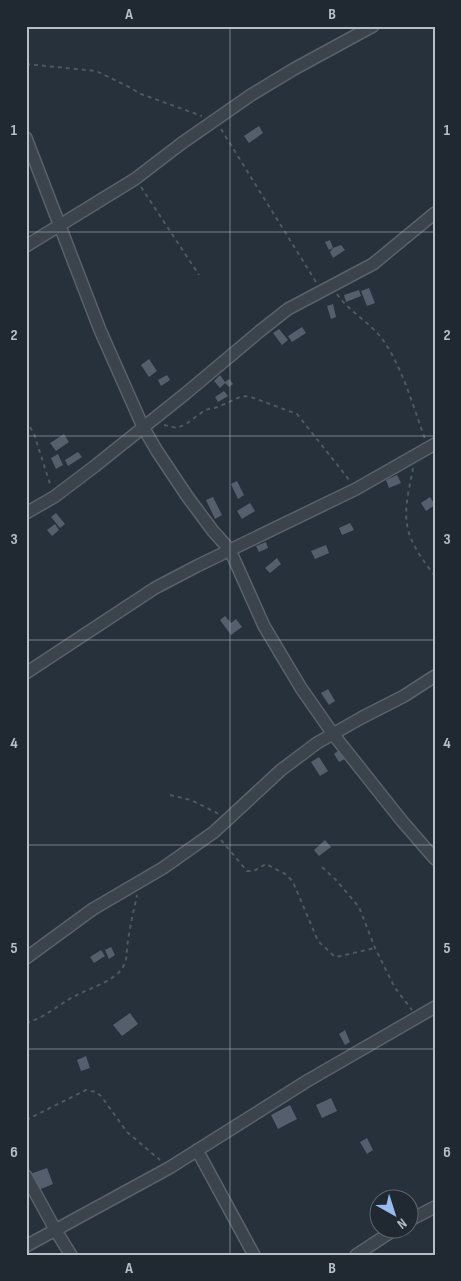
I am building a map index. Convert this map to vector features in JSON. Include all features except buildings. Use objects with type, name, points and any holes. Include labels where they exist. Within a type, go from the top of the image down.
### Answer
[{"type":"street","points":[[26,246],[60,227],[135,179],[252,95],[294,69],[373,26]]},
{"type":"street","points":[[26,138],[100,330],[148,423],[157,451],[187,496],[230,550],[274,644],[301,688],[333,734],[402,821],[435,859]]},
{"type":"street","points":[[26,513],[54,496],[288,310],[373,264],[435,213]]},
{"type":"street","points":[[26,672],[155,588],[356,489],[432,446]]},
{"type":"street","points":[[26,958],[93,910],[139,883],[214,832],[281,770],[317,743],[360,718],[404,696],[435,676]]},
{"type":"street","points":[[26,1246],[169,1168],[307,1081],[435,1007]]},
{"type":"street","points":[[197,1150],[254,1255]]},
{"type":"street","points":[[26,1176],[71,1255]]},
{"type":"street","points":[[418,1216],[435,1207]]},
{"type":"street","points":[[356,1255],[382,1238]]},
{"type":"path","points":[[26,64],[96,71],[141,94],[215,120],[268,207],[327,289],[374,329],[383,341],[404,381],[432,446]]},
{"type":"path","points":[[135,179],[199,275]]},
{"type":"path","points":[[148,423],[177,428],[186,424],[205,410],[218,407],[242,396],[251,397],[297,414],[356,489]]},
{"type":"path","points":[[26,420],[34,434],[54,496]]},
{"type":"path","points":[[416,454],[409,490],[407,525],[420,556],[435,576]]},
{"type":"path","points":[[170,795],[191,800],[228,818]]},
{"type":"path","points":[[214,832],[247,871],[254,871],[266,864],[287,875],[293,882],[318,941],[334,956],[345,956],[375,948]]},
{"type":"path","points":[[322,867],[359,907],[375,948],[395,988],[418,1018]]},
{"type":"path","points":[[26,1023],[37,1019],[77,995],[115,976],[122,969],[126,960],[127,944],[139,883]]},
{"type":"path","points":[[26,1120],[86,1090],[96,1092],[101,1096],[127,1132],[169,1168]]}]
